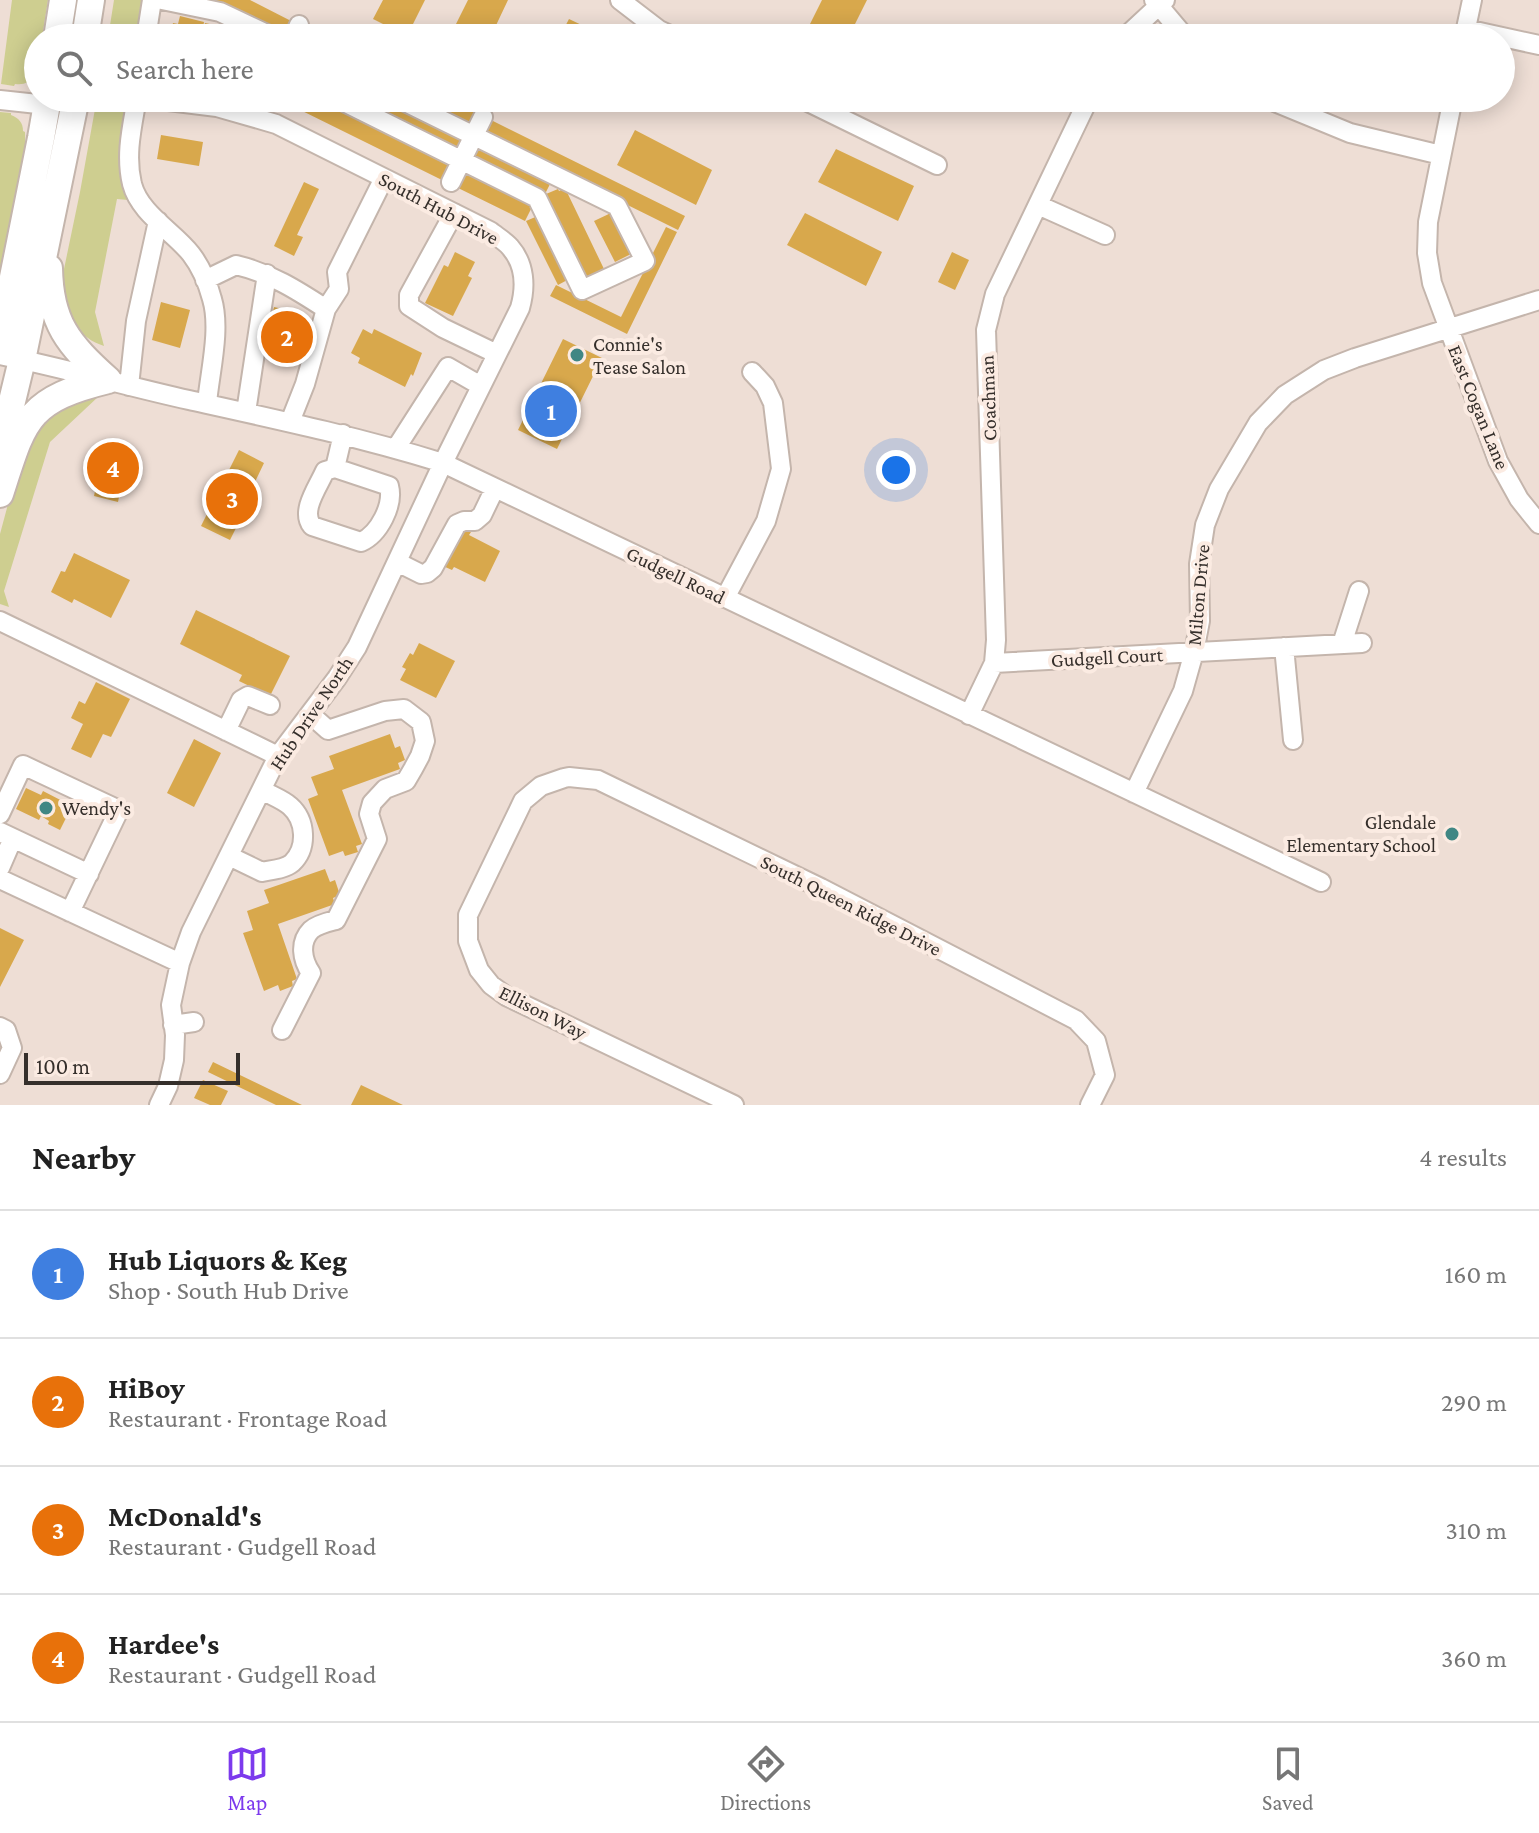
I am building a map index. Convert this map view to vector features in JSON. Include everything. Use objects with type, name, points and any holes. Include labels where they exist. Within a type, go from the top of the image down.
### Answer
[{"type":"highway","points":[[59,24],[63,0]]},
{"type":"highway","points":[[87,24],[91,0]]},
{"type":"highway","points":[[0,451],[11,357],[35,235],[46,112]]},
{"type":"highway","points":[[0,342],[72,112]]},
{"type":"highway","points":[[0,286],[35,235]]},
{"type":"highway","points":[[35,235],[54,313],[61,327],[86,360],[118,383]]},
{"type":"highway","points":[[0,494],[17,442],[30,417],[42,405],[86,385],[118,383]]},
{"type":"street","points":[[148,24],[152,0]]},
{"type":"street","points":[[162,0],[220,12],[245,24]]},
{"type":"street","points":[[620,0],[651,24]]},
{"type":"street","points":[[1467,24],[1472,0]]},
{"type":"street","points":[[1138,24],[1159,2],[1176,24]]},
{"type":"street","points":[[1515,41],[1539,45]]},
{"type":"street","points":[[0,100],[24,101]]},
{"type":"street","points":[[135,112],[128,154],[133,187],[150,213],[191,253],[212,299],[216,321],[207,403]]},
{"type":"street","name":"South Hub Drive","points":[[234,112],[276,124],[490,231],[510,247],[520,263],[524,294],[520,308],[443,463]]},
{"type":"street","points":[[364,112],[537,198],[582,290],[645,261],[617,206],[425,112]]},
{"type":"street","points":[[829,112],[937,165]]},
{"type":"street","name":"Coachman","points":[[969,715],[994,663],[986,330],[995,294],[1082,112]]},
{"type":"street","points":[[1299,112],[1350,133],[1441,155]]},
{"type":"street","name":"East Cogan Lane","points":[[1450,112],[1428,222],[1427,253],[1432,283],[1498,461],[1519,499],[1539,524]]},
{"type":"street","points":[[451,182],[483,117]]},
{"type":"street","points":[[290,422],[305,384],[326,309],[339,289],[337,272],[384,178]]},
{"type":"street","points":[[1038,205],[1105,235]]},
{"type":"street","points":[[454,213],[409,295],[409,306],[443,328],[497,354]]},
{"type":"street","points":[[118,383],[136,321],[158,221]]},
{"type":"street","points":[[205,280],[236,265],[267,274],[326,309]]},
{"type":"street","points":[[246,412],[267,274]]},
{"type":"street","name":"Milton Drive","points":[[1134,793],[1183,691],[1194,652],[1200,621],[1199,564],[1205,525],[1219,489],[1258,423],[1285,395],[1324,370],[1539,300]]},
{"type":"street","name":"Gudgell Road","points":[[11,357],[343,434],[443,463],[1321,882]]},
{"type":"street","points":[[396,448],[448,367],[481,386]]},
{"type":"street","points":[[725,598],[766,521],[781,469],[773,403],[765,386],[752,372]]},
{"type":"street","points":[[335,468],[343,434]]},
{"type":"street","name":"Hub Drive North","points":[[159,1105],[168,1086],[174,1060],[171,1005],[180,963],[191,932],[278,756],[357,647],[443,463]]},
{"type":"street","points":[[335,468],[389,486],[388,507],[377,527],[361,542],[312,526],[307,521],[307,511],[325,471],[335,468]]},
{"type":"street","points":[[397,562],[421,574],[427,573],[433,568],[457,524],[475,521],[482,515],[495,488]]},
{"type":"street","points":[[1342,644],[1359,591]]},
{"type":"street","points":[[0,621],[278,756]]},
{"type":"street","name":"Gudgell Court","points":[[994,663],[1362,643]]},
{"type":"street","points":[[1284,647],[1293,740]]},
{"type":"street","points":[[226,731],[245,696],[270,705]]},
{"type":"street","points":[[282,1030],[311,973],[304,959],[306,937],[313,928],[336,920],[377,839],[369,814],[372,803],[385,789],[406,781],[425,741],[421,722],[404,709],[385,711],[328,730],[310,714]]},
{"type":"street","points":[[0,814],[23,765],[119,810],[70,912]]},
{"type":"street","name":"South Queen Ridge Drive","points":[[564,778],[598,780],[821,888],[1076,1020],[1096,1041],[1105,1075],[1090,1105]]},
{"type":"street","name":"Ellison Way","points":[[564,778],[541,786],[523,801],[468,915],[468,941],[479,970],[491,985],[506,996],[734,1105]]},
{"type":"street","points":[[229,856],[262,872],[293,862],[303,845],[298,816],[290,806],[262,790]]},
{"type":"street","points":[[0,868],[7,835],[89,874]]},
{"type":"street","points":[[0,879],[180,963]]},
{"type":"street","points":[[173,1025],[194,1022]]},
{"type":"street","points":[[0,1027],[6,1030],[12,1048],[0,1074]]},
{"type":"green space","points":[[12,0],[48,0],[44,24],[24,24],[24,83],[1,84]]},
{"type":"green space","points":[[114,0],[143,0],[139,24],[110,24]]},
{"type":"green space","points":[[0,112],[11,113],[21,123],[25,132],[26,162],[0,277]]},
{"type":"green space","points":[[94,112],[124,112],[119,163],[128,200],[117,199],[95,312],[104,346],[82,333],[58,298]]},
{"type":"green space","points":[[86,395],[99,396],[50,442],[4,591],[9,607],[0,604],[0,534],[25,441],[36,420]]},
{"type":"building","points":[[212,0],[250,0],[295,23],[260,24]]},
{"type":"building","points":[[383,0],[425,0],[413,24],[383,24],[373,19]]},
{"type":"building","points":[[468,0],[508,0],[497,24],[456,24]]},
{"type":"building","points":[[822,0],[867,0],[855,24],[810,24]]},
{"type":"building","points":[[180,16],[204,22],[204,24],[178,24]]},
{"type":"building","points":[[304,112],[350,112],[455,164],[446,182]]},
{"type":"building","points":[[380,112],[409,112],[466,140],[461,152]]},
{"type":"building","points":[[439,112],[475,112],[479,114],[472,128]]},
{"type":"building","points":[[487,118],[685,216],[678,230],[480,132]]},
{"type":"building","points":[[635,130],[712,170],[696,205],[617,165]]},
{"type":"building","points":[[161,135],[203,142],[199,166],[157,159]]},
{"type":"building","points":[[474,144],[551,182],[545,194],[468,157]]},
{"type":"building","points":[[836,149],[914,186],[898,221],[818,182]]},
{"type":"building","points":[[463,168],[534,203],[525,221],[454,186]]},
{"type":"building","points":[[304,182],[319,189],[297,235],[303,237],[294,256],[274,246]]},
{"type":"building","points":[[565,188],[604,269],[586,277],[546,194]]},
{"type":"building","points":[[613,212],[633,253],[615,262],[594,221]]},
{"type":"building","points":[[805,213],[882,252],[866,286],[787,245]]},
{"type":"building","points":[[540,215],[571,278],[558,285],[526,221]]},
{"type":"building","points":[[666,227],[677,232],[627,334],[550,296],[556,285],[621,317]]},
{"type":"building","points":[[455,252],[475,262],[468,276],[472,278],[453,316],[425,303],[444,265],[448,267]]},
{"type":"building","points":[[952,252],[969,260],[955,290],[938,282]]},
{"type":"building","points":[[161,302],[190,310],[180,348],[152,340]]},
{"type":"building","points":[[274,307],[304,314],[294,363],[263,356]]},
{"type":"building","points":[[363,329],[372,334],[374,329],[422,353],[405,387],[358,363],[360,358],[351,353]]},
{"type":"building","points":[[563,339],[602,358],[557,449],[518,430]]},
{"type":"building","points":[[105,443],[130,449],[124,477],[132,479],[129,488],[121,487],[118,502],[94,496]]},
{"type":"building","points":[[239,450],[264,463],[254,484],[257,486],[230,540],[201,526]]},
{"type":"building","points":[[462,528],[500,551],[485,582],[454,567],[452,570],[443,566]]},
{"type":"building","points":[[74,553],[130,580],[111,618],[74,599],[72,603],[51,592]]},
{"type":"building","points":[[196,610],[290,656],[270,696],[239,681],[242,675],[180,644]]},
{"type":"building","points":[[419,643],[455,661],[436,698],[400,680],[406,669],[402,667]]},
{"type":"building","points":[[96,682],[130,699],[111,737],[103,734],[91,758],[71,749],[83,724],[71,718],[79,701],[85,704]]},
{"type":"building","points":[[390,734],[395,748],[400,746],[405,760],[398,763],[400,769],[342,790],[362,844],[356,846],[358,852],[345,856],[343,851],[329,856],[308,799],[318,795],[311,777],[334,769],[329,756]]},
{"type":"building","points":[[194,739],[221,753],[194,807],[167,793]]},
{"type":"building","points":[[26,788],[41,795],[43,791],[72,806],[60,830],[41,816],[39,820],[16,809]]},
{"type":"building","points":[[325,869],[330,882],[335,880],[340,895],[333,898],[335,904],[278,924],[297,979],[292,981],[293,986],[280,991],[278,985],[264,991],[243,933],[253,930],[247,911],[269,903],[264,890]]},
{"type":"building","points":[[0,928],[24,940],[0,987]]},
{"type":"building","points":[[213,1062],[302,1105],[276,1105],[208,1072]]},
{"type":"building","points":[[203,1080],[228,1091],[221,1105],[210,1105],[194,1098]]},
{"type":"building","points":[[361,1085],[403,1105],[351,1105]]},
{"type":"place","name":"HiBoy","points":[[287,337]]},
{"type":"place","name":"Connie's Tease Salon","points":[[577,355]]},
{"type":"place","name":"Hub Liquors & Keg","points":[[551,411]]},
{"type":"place","name":"Hardee's","points":[[113,468]]},
{"type":"place","name":"McDonald's","points":[[232,499]]},
{"type":"place","name":"Wendy's","points":[[46,808]]},
{"type":"place","name":"Glendale Elementary School","points":[[1452,834]]}]
